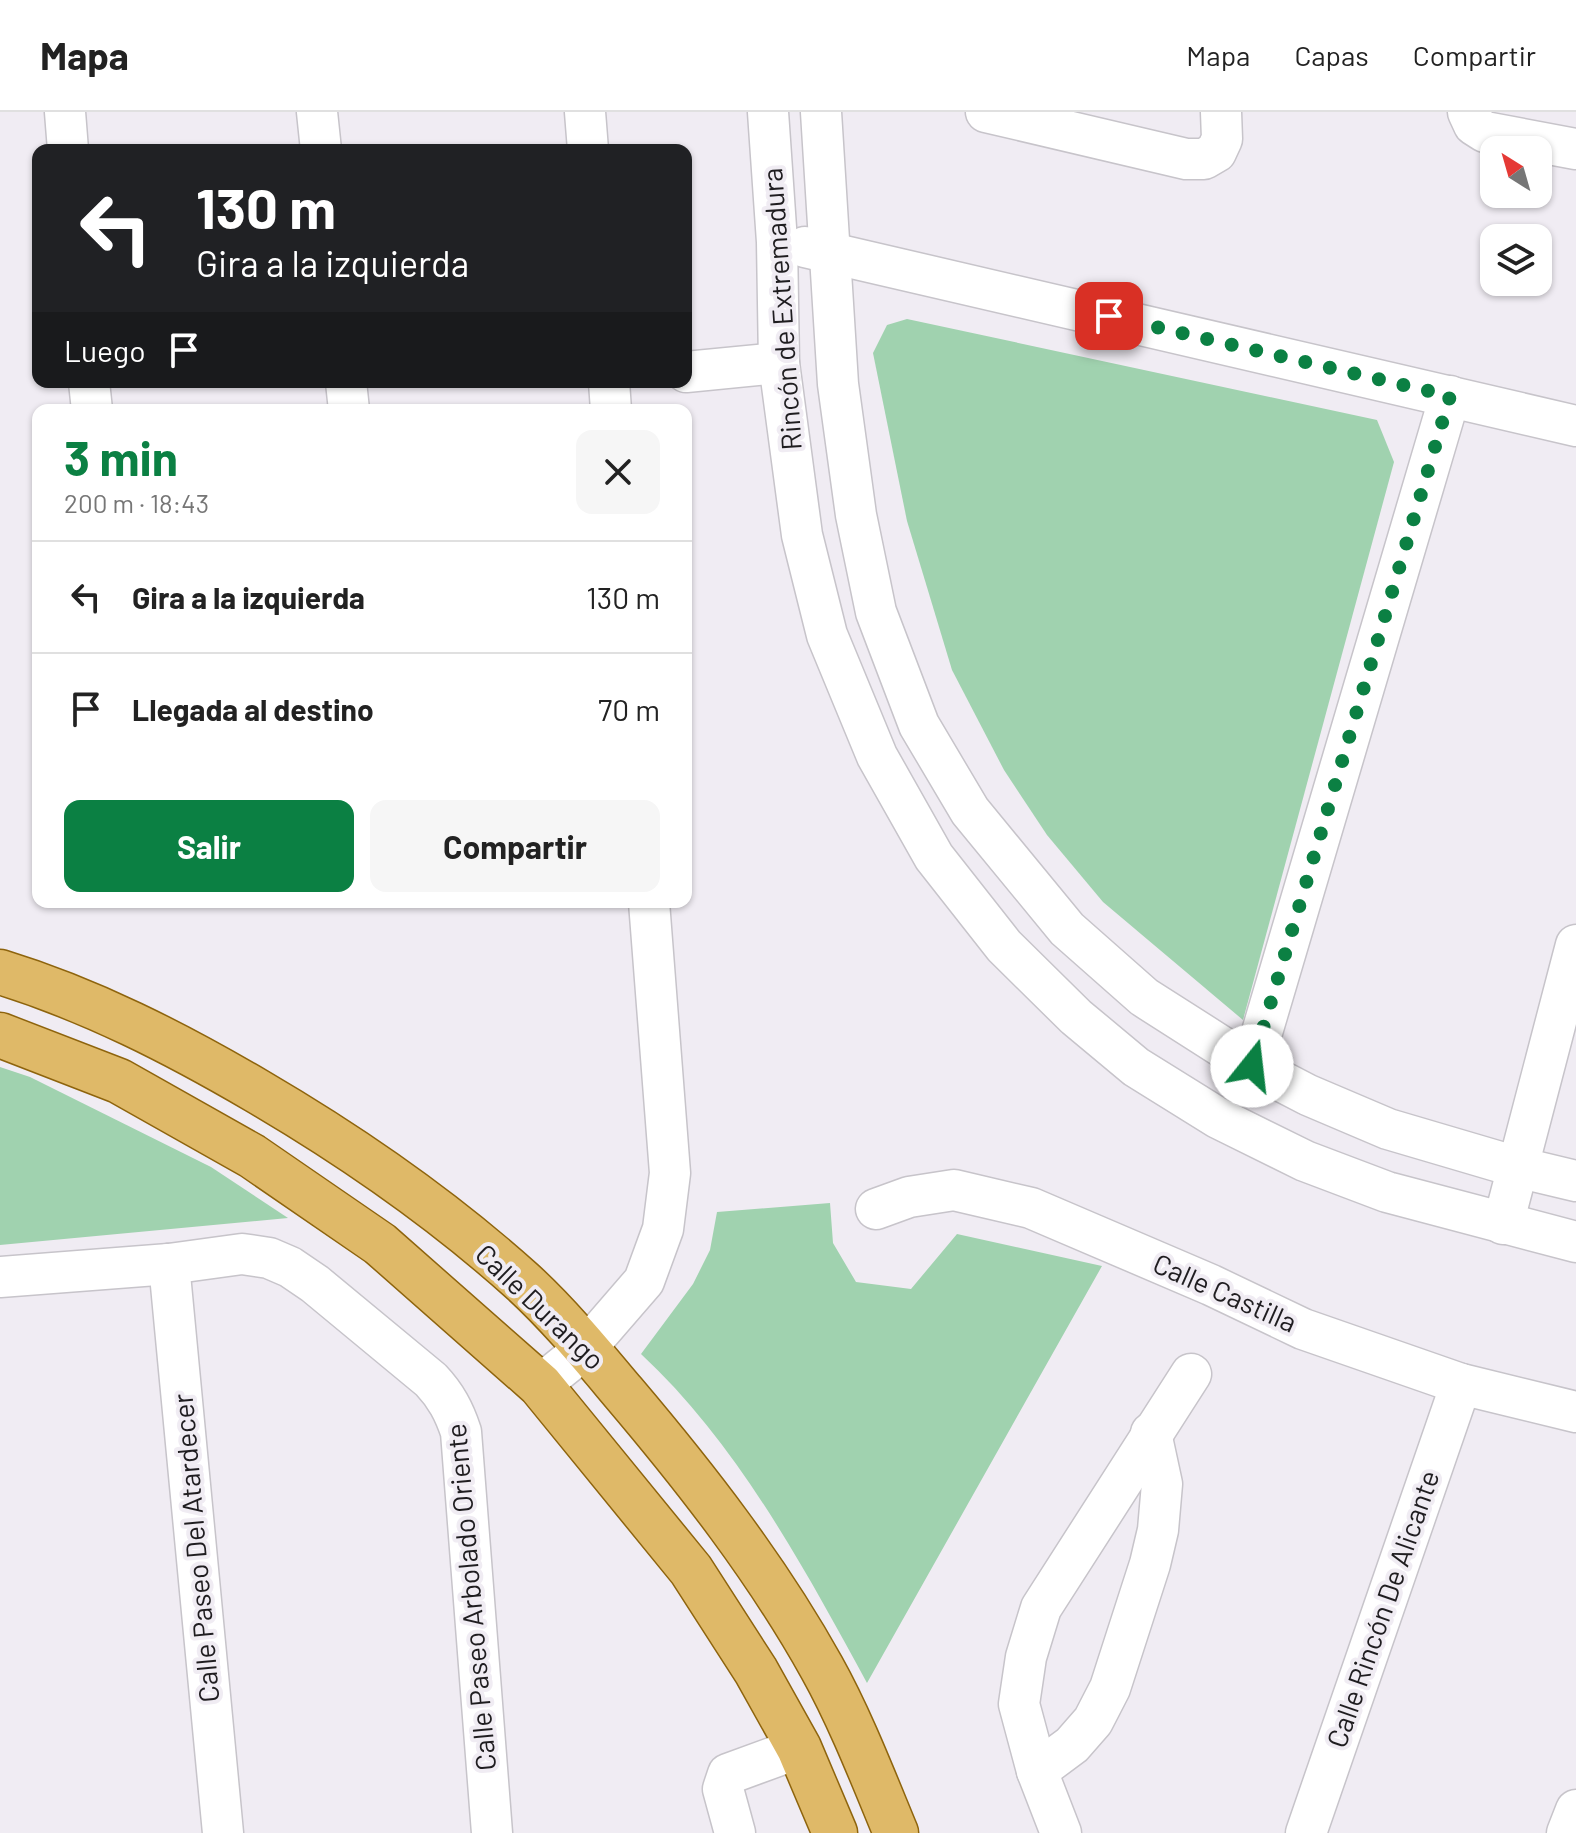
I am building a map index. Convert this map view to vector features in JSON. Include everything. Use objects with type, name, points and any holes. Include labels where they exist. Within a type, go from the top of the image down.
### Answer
[{"type":"main road","name":"Calle Durango","points":[[0,972],[43,985],[137,1026],[205,1061],[330,1134],[435,1210],[524,1283],[586,1348],[667,1443],[751,1555],[823,1670],[896,1833]]},
{"type":"main road","name":"Calle Durango","points":[[0,1035],[119,1081],[252,1156],[380,1244],[540,1385],[691,1570],[756,1671],[799,1748],[835,1833]]},
{"type":"street","points":[[65,112],[68,144]]},
{"type":"street","points":[[317,112],[320,144]]},
{"type":"street","points":[[585,112],[588,144]]},
{"type":"street","name":"Rincón de Extremadura","points":[[768,112],[777,242],[779,363],[802,535],[827,635],[877,756],[934,857],[1004,946],[1076,1017],[1136,1067],[1218,1118],[1305,1161],[1387,1192],[1576,1242]]},
{"type":"street","name":"Rincón de Extremadura","points":[[821,112],[838,384],[856,515],[876,612],[919,725],[970,811],[1067,929],[1144,997],[1252,1066],[1308,1095],[1388,1129],[1576,1181]]},
{"type":"street","points":[[986,112],[1186,159],[1204,159],[1216,152],[1222,139],[1221,112]]},
{"type":"street","points":[[1471,119],[1485,132],[1576,149]]},
{"type":"street","points":[[777,242],[1576,426]]},
{"type":"street","points":[[692,371],[779,363]]},
{"type":"street","points":[[1252,1066],[1450,396]]},
{"type":"street","points":[[540,1385],[586,1348],[644,1281],[663,1229],[670,1173],[649,908]]},
{"type":"street","points":[[1503,1224],[1576,945]]},
{"type":"street","name":"Calle Castilla","points":[[876,1209],[909,1197],[954,1190],[1031,1208],[1211,1285],[1303,1329],[1461,1384],[1576,1412]]},
{"type":"street","name":"Calle Paseo Arbolado Oriente","points":[[169,1264],[242,1254],[269,1258],[303,1276],[361,1322],[431,1380],[454,1410],[461,1432],[492,1833]]},
{"type":"street","points":[[0,1277],[169,1264]]},
{"type":"street","name":"Calle Paseo Del Atardecer","points":[[169,1264],[223,1833]]},
{"type":"street","points":[[1061,1833],[1037,1771],[1019,1704],[1026,1657],[1041,1608],[1191,1374]]},
{"type":"street","name":"Calle Rincón De Alicante","points":[[1306,1833],[1461,1384]]},
{"type":"street","points":[[1037,1771],[1072,1745],[1093,1721],[1110,1688],[1158,1530],[1162,1484],[1151,1433]]},
{"type":"street","points":[[735,1833],[723,1789],[728,1774],[799,1748]]},
{"type":"street","points":[[1567,1833],[1576,1810]]},
{"type":"green space","points":[[907,319],[1377,420],[1394,462],[1243,1020],[1103,902],[1047,835],[1004,770],[952,670],[907,521],[873,353],[887,325]]},
{"type":"green space","points":[[0,1067],[30,1077],[211,1167],[288,1218],[0,1245]]},
{"type":"green space","points":[[830,1203],[833,1243],[856,1282],[911,1289],[957,1234],[1102,1266],[867,1683],[767,1509],[708,1427],[641,1354],[693,1284],[710,1250],[717,1212]]},
{"type":"route","points":[[1109,316],[1450,396],[1252,1066]]}]
